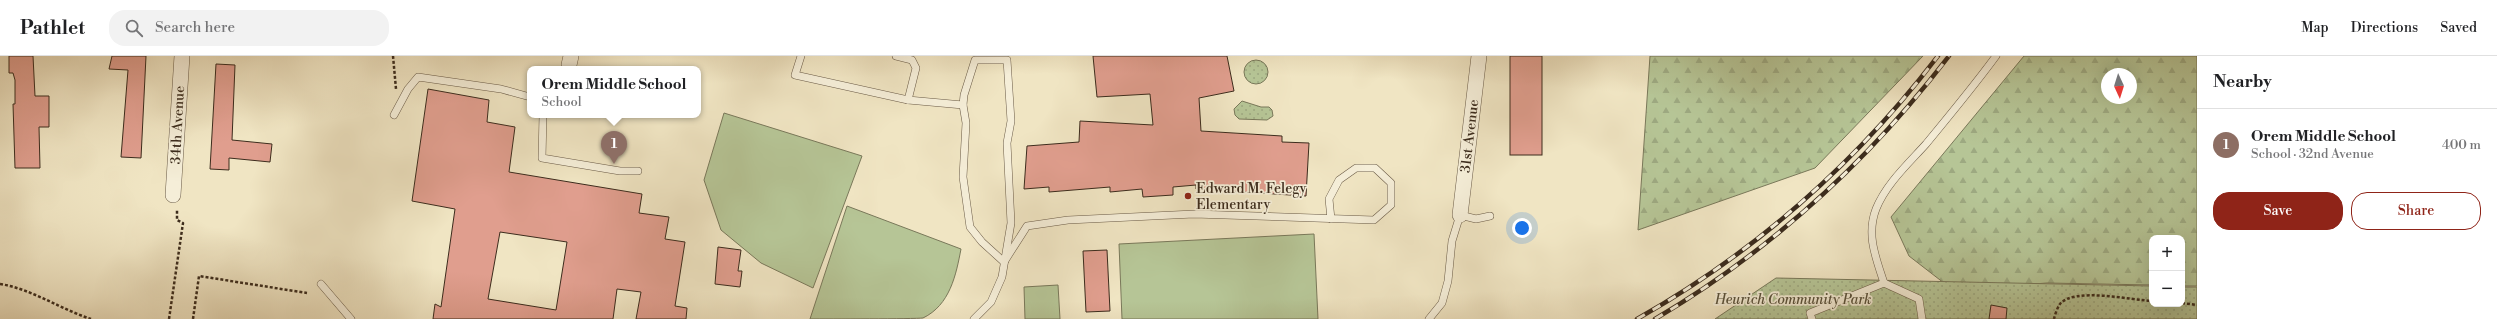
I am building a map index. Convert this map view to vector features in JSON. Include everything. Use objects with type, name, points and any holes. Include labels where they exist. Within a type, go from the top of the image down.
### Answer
[{"type":"street","name":"34th Avenue","points":[[173,195],[182,56]]},
{"type":"street","name":"31st Avenue","points":[[1460,215],[1479,56]]},
{"type":"lane","points":[[801,56],[795,75],[908,100],[963,105]]},
{"type":"lane","points":[[896,56],[912,60],[916,68],[908,100]]},
{"type":"lane","points":[[1922,319],[1919,299],[1884,283],[1873,251],[1872,237],[1876,209],[1895,178],[1960,104],[1996,56]]},
{"type":"lane","points":[[974,319],[991,302],[1002,277],[1011,224],[1007,143],[1011,121],[1007,60],[975,60],[964,95],[963,105],[966,123],[963,177],[970,227],[982,242],[1004,262]]},
{"type":"lane","points":[[394,115],[418,77],[501,89],[527,96]]},
{"type":"lane","points":[[543,118],[542,158],[620,171],[638,171]]},
{"type":"lane","points":[[1004,262],[1027,226],[1068,220],[1194,214],[1331,220],[1374,220],[1392,205],[1391,183],[1375,168],[1356,168],[1339,180],[1329,199],[1331,220]]},
{"type":"lane","points":[[1429,319],[1442,303],[1448,281],[1452,241],[1460,215],[1476,219],[1490,216]]},
{"type":"lane","points":[[1812,319],[1810,313],[1884,283]]},
{"type":"lane","points":[[321,284],[351,319]]},
{"type":"path","points":[[393,56],[398,107]]},
{"type":"path","points":[[169,319],[183,223],[177,220]]},
{"type":"path","points":[[194,319],[199,276],[307,293]]},
{"type":"path","points":[[0,284],[16,286],[75,314],[91,319]]},
{"type":"path","points":[[2054,319],[2060,304],[2077,296],[2149,301]]},
{"type":"path","points":[[2185,303],[2197,305]]},
{"type":"green space","points":[[1650,56],[1923,56],[1815,168],[1638,230]]},
{"type":"green space","points":[[2024,56],[2197,56],[2197,286],[2185,286],[2185,235],[2149,235],[2149,285],[2047,283],[1953,290],[1909,256],[1891,217]]},
{"type":"green space","points":[[1256,60],[1265,63],[1268,72],[1265,81],[1256,84],[1247,81],[1244,72],[1247,63]]},
{"type":"green space","points":[[1242,101],[1261,107],[1269,107],[1272,110],[1273,116],[1267,120],[1239,119],[1235,115],[1234,109]]},
{"type":"green space","points":[[724,113],[862,156],[813,288],[761,263],[721,230],[704,180]]},
{"type":"green space","points":[[847,206],[961,249],[954,279],[946,297],[932,312],[923,318],[810,319]]},
{"type":"green space","points":[[1314,234],[1318,319],[1122,319],[1119,244]]},
{"type":"green space","name":"Heurich Community Park","points":[[1776,278],[2149,286],[2149,307],[2185,307],[2185,287],[2197,287],[2197,319],[1715,319]]},
{"type":"green space","points":[[1058,285],[1060,319],[1025,319],[1024,287]]},
{"type":"building","points":[[9,56],[33,56],[35,96],[49,96],[49,127],[39,127],[40,168],[15,168],[13,104],[15,104],[15,80],[13,73],[9,73]]},
{"type":"building","points":[[112,56],[146,56],[141,158],[121,157],[128,70],[109,69]]},
{"type":"building","points":[[1093,56],[1227,56],[1234,91],[1199,98],[1201,131],[1282,136],[1282,142],[1309,143],[1306,196],[1196,189],[1196,185],[1173,187],[1173,195],[1143,197],[1142,189],[1110,192],[1110,187],[1049,192],[1049,187],[1024,189],[1027,146],[1079,142],[1080,121],[1153,125],[1150,94],[1097,97]]},
{"type":"building","points":[[1510,56],[1542,56],[1542,155],[1510,155]]},
{"type":"building","points":[[216,64],[235,65],[232,140],[272,144],[270,162],[229,158],[229,170],[210,169]]},
{"type":"building","points":[[428,89],[489,100],[487,122],[515,127],[509,172],[642,194],[639,213],[669,217],[665,239],[685,242],[675,306],[687,308],[686,319],[636,319],[641,292],[617,289],[613,319],[433,319],[435,304],[441,307],[455,209],[412,201]],"holes":[[[500,232],[567,242],[556,310],[488,299]]]},
{"type":"building","points":[[718,247],[741,250],[738,271],[742,271],[740,287],[715,284]]},
{"type":"building","points":[[1107,250],[1110,311],[1086,312],[1083,251]]},
{"type":"building","points":[[1991,305],[2007,308],[2006,319],[1989,319]]},
{"type":"railway","points":[[1637,319],[1722,265],[1801,203],[1838,169],[1873,133],[1938,56]]},
{"type":"railway","points":[[1655,319],[1697,293],[1738,264],[1815,202],[1851,168],[1885,132],[1918,95],[1949,56]]},
{"type":"place","name":"Orem Middle School","points":[[614,164]]},
{"type":"place","name":"Edward M. Felegy Elementary","points":[[1188,196]]}]
